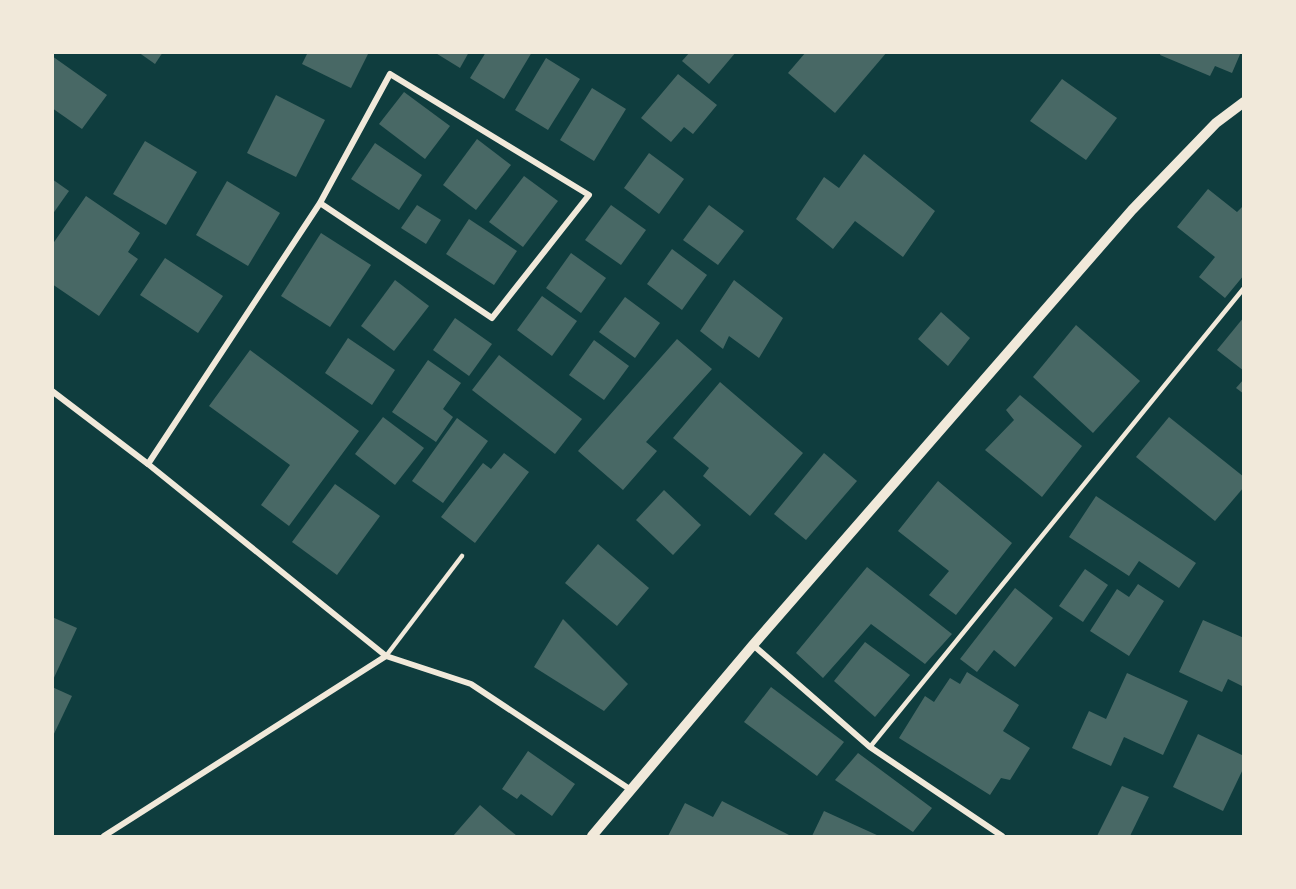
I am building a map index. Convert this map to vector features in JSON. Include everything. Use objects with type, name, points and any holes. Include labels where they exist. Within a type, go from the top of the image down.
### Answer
[{"type":"street","points":[[148,464],[320,203],[390,74],[589,195],[492,318],[320,203]]},
{"type":"street","points":[[592,837],[753,645],[1132,210],[1216,123],[1244,102]]},
{"type":"street","points":[[52,391],[148,464],[386,656],[471,684],[632,790]]},
{"type":"street","points":[[753,645],[870,747],[1002,837]]},
{"type":"street","points":[[104,837],[386,656]]},
{"type":"lane","points":[[870,747],[1244,288]]},
{"type":"lane","points":[[386,656],[462,556]]},
{"type":"building","points":[[138,52],[163,52],[155,64]]},
{"type":"building","points":[[308,52],[369,52],[351,88],[302,64]]},
{"type":"building","points":[[434,52],[469,52],[460,68]]},
{"type":"building","points":[[486,52],[532,52],[504,99],[470,78]]},
{"type":"building","points":[[690,52],[736,52],[709,84],[682,61]]},
{"type":"building","points":[[806,52],[887,52],[835,113],[788,73]]},
{"type":"building","points":[[1161,52],[1241,52],[1232,73],[1215,66],[1210,76],[1160,55]]},
{"type":"building","points":[[52,56],[107,95],[82,129],[52,108]]},
{"type":"building","points":[[546,58],[580,79],[548,130],[515,110]]},
{"type":"building","points":[[678,74],[717,105],[693,134],[684,127],[671,142],[641,118]]},
{"type":"building","points":[[1062,79],[1117,118],[1086,160],[1030,121]]},
{"type":"building","points":[[592,88],[626,109],[594,161],[560,140]]},
{"type":"building","points":[[404,92],[450,126],[425,159],[379,124]]},
{"type":"building","points":[[276,95],[325,120],[296,177],[247,153]]},
{"type":"building","points":[[477,139],[511,165],[476,210],[443,185]]},
{"type":"building","points":[[145,141],[197,172],[166,225],[113,194]]},
{"type":"building","points":[[375,143],[422,175],[399,210],[351,179]]},
{"type":"building","points":[[649,153],[684,179],[659,214],[624,188]]},
{"type":"building","points":[[864,154],[935,211],[903,257],[855,221],[833,249],[796,219],[824,177],[839,188]]},
{"type":"building","points":[[524,176],[558,201],[523,247],[489,222]]},
{"type":"building","points":[[52,179],[69,191],[52,215]]},
{"type":"building","points":[[227,181],[280,213],[248,266],[196,235]]},
{"type":"building","points":[[1208,189],[1237,212],[1244,205],[1244,275],[1225,298],[1199,277],[1215,257],[1177,227]]},
{"type":"building","points":[[86,196],[140,233],[128,252],[138,259],[99,316],[52,284],[52,245]]},
{"type":"building","points":[[417,205],[441,220],[426,244],[401,228]]},
{"type":"building","points":[[611,205],[646,230],[621,265],[585,240]]},
{"type":"building","points":[[709,205],[744,231],[718,265],[683,240]]},
{"type":"building","points":[[469,219],[517,251],[494,285],[446,254]]},
{"type":"building","points":[[321,233],[371,265],[330,327],[281,296]]},
{"type":"building","points":[[672,249],[707,275],[682,310],[647,284]]},
{"type":"building","points":[[571,253],[606,278],[581,313],[546,288]]},
{"type":"building","points":[[165,258],[223,296],[198,333],[140,295]]},
{"type":"building","points":[[395,280],[429,306],[394,351],[361,326]]},
{"type":"building","points":[[734,280],[783,318],[759,358],[729,336],[723,349],[700,331]]},
{"type":"building","points":[[542,296],[577,321],[552,356],[517,330]]},
{"type":"building","points":[[625,297],[660,323],[635,358],[599,332]]},
{"type":"building","points":[[941,312],[970,338],[948,366],[918,339]]},
{"type":"building","points":[[1244,317],[1244,371],[1217,350]]},
{"type":"building","points":[[455,318],[492,344],[469,376],[433,350]]},
{"type":"building","points":[[1076,325],[1140,381],[1093,433],[1033,377]]},
{"type":"building","points":[[348,338],[395,370],[372,405],[325,373]]},
{"type":"building","points":[[677,339],[712,369],[646,442],[657,451],[623,490],[578,451]]},
{"type":"building","points":[[594,340],[629,366],[604,400],[569,375]]},
{"type":"building","points":[[250,350],[359,431],[289,526],[261,505],[290,465],[209,406]]},
{"type":"building","points":[[499,355],[582,419],[555,454],[472,390]]},
{"type":"building","points":[[428,360],[461,383],[443,409],[453,417],[436,442],[392,412]]},
{"type":"building","points":[[1244,379],[1244,394],[1236,388]]},
{"type":"building","points":[[720,382],[803,453],[750,516],[703,476],[709,468],[673,438]]},
{"type":"building","points":[[1020,395],[1082,446],[1042,497],[985,450],[1014,420],[1006,410]]},
{"type":"building","points":[[383,417],[424,448],[395,485],[355,454]]},
{"type":"building","points":[[1169,417],[1244,477],[1244,487],[1215,521],[1136,457]]},
{"type":"building","points":[[457,418],[488,441],[443,503],[412,481]]},
{"type":"building","points":[[504,453],[529,472],[475,543],[441,517],[483,463],[491,469]]},
{"type":"building","points":[[824,453],[857,481],[806,540],[774,514]]},
{"type":"building","points":[[938,481],[1012,543],[956,615],[929,595],[949,571],[898,531]]},
{"type":"building","points":[[335,484],[380,516],[337,575],[292,542]]},
{"type":"building","points":[[664,490],[701,525],[673,555],[636,520]]},
{"type":"building","points":[[1096,496],[1196,563],[1179,588],[1139,561],[1129,576],[1069,537]]},
{"type":"building","points":[[598,544],[649,588],[617,626],[565,583]]},
{"type":"building","points":[[867,567],[952,634],[925,664],[871,624],[823,678],[796,653]]},
{"type":"building","points":[[1085,569],[1108,585],[1083,622],[1059,606]]},
{"type":"building","points":[[1138,584],[1164,601],[1129,656],[1090,631],[1117,589],[1129,597]]},
{"type":"building","points":[[1015,588],[1053,618],[1015,667],[994,650],[977,672],[960,659]]},
{"type":"building","points":[[52,617],[77,628],[52,682]]},
{"type":"building","points":[[563,619],[628,684],[604,711],[534,667]]},
{"type":"building","points":[[1203,620],[1244,638],[1244,687],[1228,679],[1222,692],[1179,672]]},
{"type":"building","points":[[865,642],[910,675],[875,717],[834,681]]},
{"type":"building","points":[[967,672],[1019,705],[1003,731],[1030,748],[1010,780],[1001,778],[990,795],[899,738],[925,696],[934,702],[950,678],[960,684]]},
{"type":"building","points":[[1127,673],[1188,701],[1163,755],[1124,737],[1111,766],[1072,748],[1089,711],[1106,719]]},
{"type":"building","points":[[52,687],[72,696],[52,738]]},
{"type":"building","points":[[771,687],[844,742],[817,776],[744,722]]},
{"type":"building","points":[[1198,734],[1244,756],[1244,767],[1223,811],[1173,787]]},
{"type":"building","points":[[528,751],[575,784],[552,816],[521,794],[517,799],[502,789]]},
{"type":"building","points":[[858,753],[932,808],[913,832],[835,780]]},
{"type":"building","points":[[1122,786],[1149,797],[1130,836],[1097,836]]},
{"type":"building","points":[[722,801],[791,836],[668,836],[685,803],[713,817]]},
{"type":"building","points":[[480,805],[517,836],[453,836]]},
{"type":"building","points":[[824,811],[879,836],[812,836]]}]
